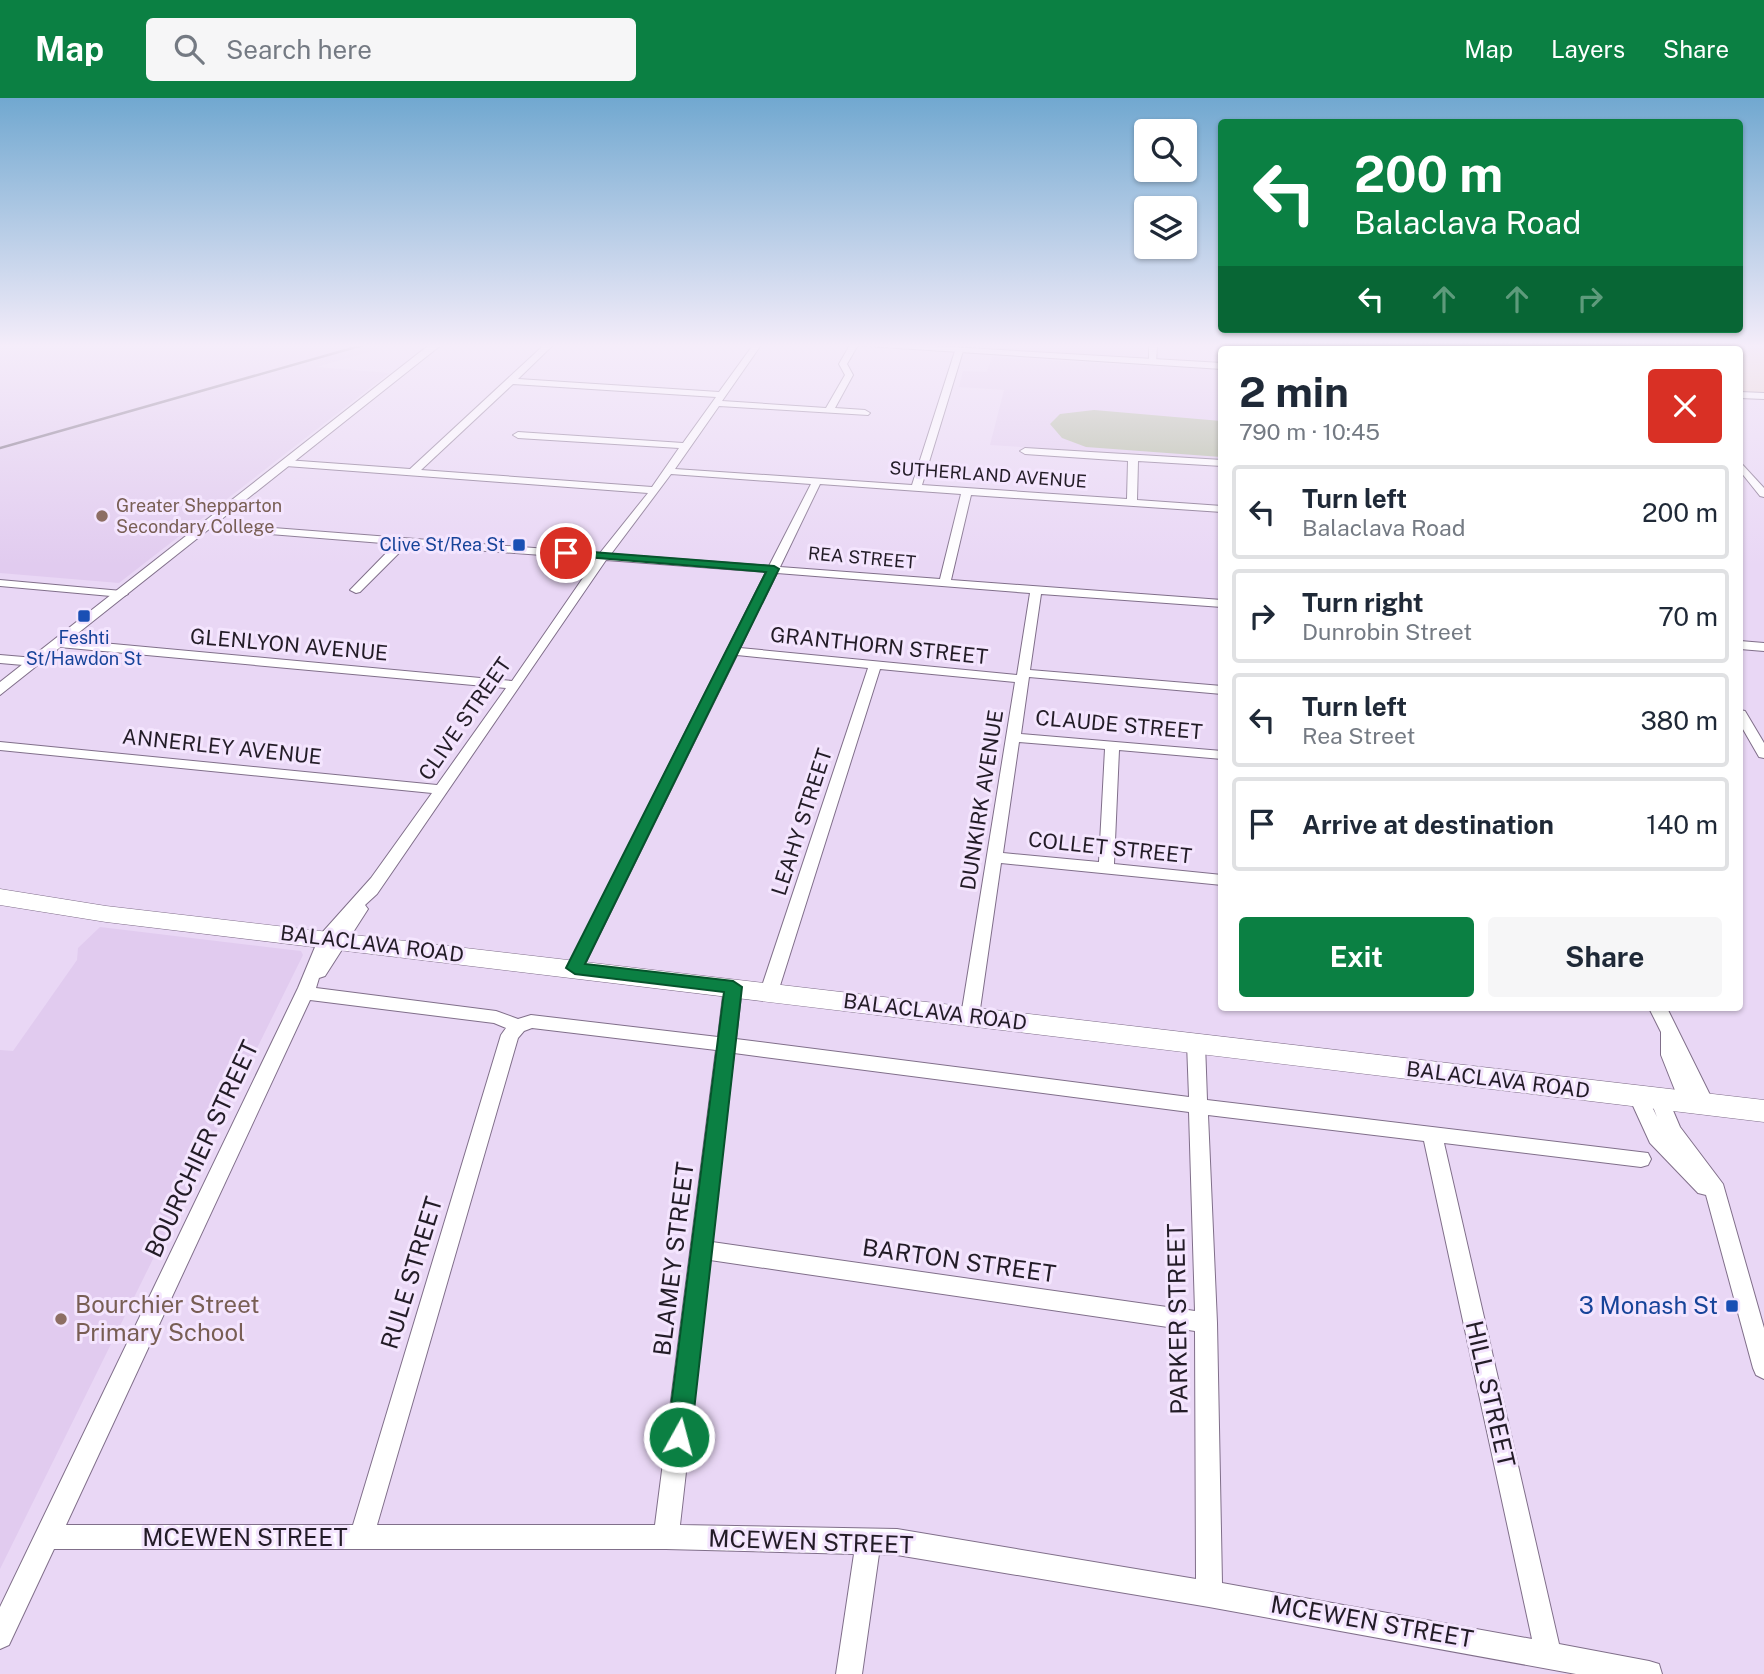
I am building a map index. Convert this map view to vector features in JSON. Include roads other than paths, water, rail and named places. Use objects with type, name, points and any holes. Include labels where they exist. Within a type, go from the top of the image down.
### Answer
[{"type":"main road","name":"BALACLAVA ROAD","points":[[0,897],[106,914],[1764,1111]]},
{"type":"main road","name":"BALACLAVA ROAD","points":[[0,909],[106,914]]},
{"type":"street","points":[[0,690],[343,419]]},
{"type":"street","points":[[413,472],[471,419]]},
{"type":"street","name":"CLIVE STREET","points":[[334,940],[705,419]]},
{"type":"street","points":[[916,488],[938,419]]},
{"type":"street","points":[[518,435],[686,446]]},
{"type":"street","points":[[1025,451],[1218,463]]},
{"type":"street","points":[[1132,503],[1133,458]]},
{"type":"street","points":[[286,463],[655,490]]},
{"type":"street","points":[[1743,469],[1764,494]]},
{"type":"street","name":"SUTHERLAND AVENUE","points":[[668,471],[1218,509]]},
{"type":"street","points":[[575,968],[817,481]]},
{"type":"street","points":[[945,582],[967,492]]},
{"type":"street","name":"REA STREET","points":[[207,526],[1218,604]]},
{"type":"street","points":[[356,590],[404,541]]},
{"type":"street","points":[[0,583],[122,594]]},
{"type":"street","name":"DUNKIRK AVENUE","points":[[970,1016],[1036,590]]},
{"type":"street","name":"GLENLYON AVENUE","points":[[59,643],[515,685]]},
{"type":"street","points":[[1743,645],[1764,647]]},
{"type":"street","name":"GRANTHORN STREET","points":[[733,651],[875,665],[1218,690]]},
{"type":"street","points":[[0,659],[35,662]]},
{"type":"street","name":"LEAHY STREET","points":[[769,992],[875,665]]},
{"type":"street","points":[[1743,719],[1764,754]]},
{"type":"street","name":"CLAUDE STREET","points":[[1013,737],[1218,755]]},
{"type":"street","name":"ANNERLEY AVENUE","points":[[0,746],[440,790]]},
{"type":"street","points":[[1106,868],[1112,746]]},
{"type":"street","name":"COLLET STREET","points":[[995,857],[1218,880]]},
{"type":"street","name":"BOURCHIER STREET","points":[[0,1636],[306,991],[334,940]]},
{"type":"street","name":"BLAMEY STREET","points":[[666,1537],[733,987]]},
{"type":"street","points":[[306,991],[496,1017],[518,1026],[531,1021],[545,1022],[1198,1106],[1641,1159]]},
{"type":"street","points":[[1659,1011],[1668,1034],[1670,1055],[1697,1104]]},
{"type":"street","name":"RULE STREET","points":[[360,1538],[510,1035],[518,1026]]},
{"type":"street","name":"PARKER STREET","points":[[1196,1043],[1206,1323],[1209,1594]]},
{"type":"street","points":[[1649,1098],[1657,1138],[1718,1202],[1764,1368]]},
{"type":"street","name":"HILL STREET","points":[[1432,1134],[1548,1654]]},
{"type":"street","name":"BARTON STREET","points":[[703,1250],[1206,1323]]},
{"type":"street","name":"MCEWEN STREET","points":[[47,1538],[666,1537],[897,1542],[1209,1594],[1649,1674]]},
{"type":"street","points":[[849,1674],[869,1540]]},
{"type":"railway","points":[[0,448],[104,419]]},
{"type":"place","name":"Greater Shepparton Secondary College","points":[[102,516]]},
{"type":"place","name":"Clive St/Rea St","points":[[519,545]]},
{"type":"place","name":"Feshti St/Hawdon St","points":[[84,616]]},
{"type":"place","name":"3 Monash St","points":[[1732,1306]]},
{"type":"place","name":"Bourchier Street Primary School","points":[[61,1319]]}]
